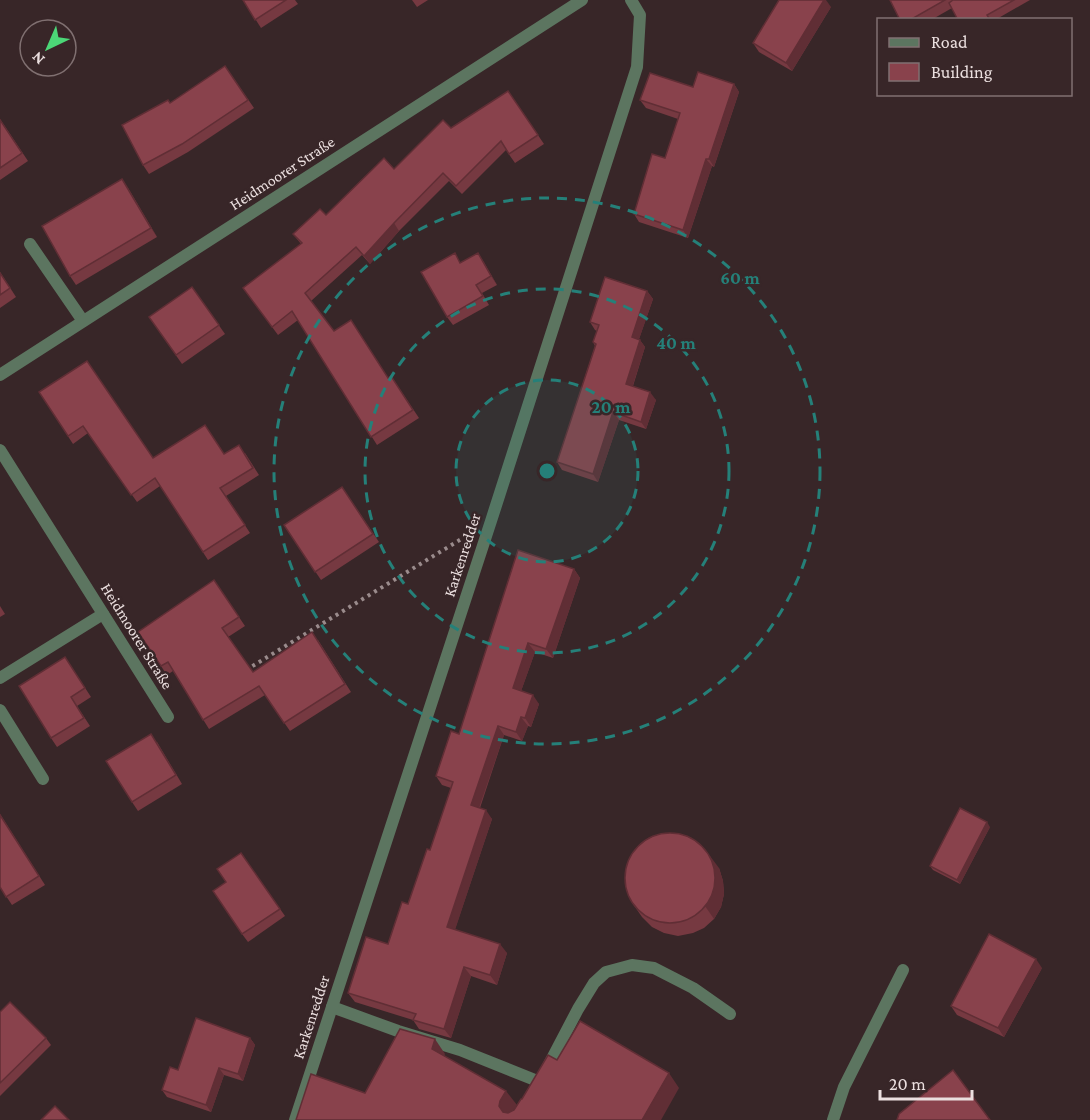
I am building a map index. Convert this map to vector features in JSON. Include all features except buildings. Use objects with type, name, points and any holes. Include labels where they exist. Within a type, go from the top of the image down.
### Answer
[{"type":"street","name":"Heidmoorer Straße","points":[[0,375],[582,0]]},
{"type":"street","name":"Karkenredder","points":[[295,1120],[637,67],[640,15],[630,0]]},
{"type":"street","points":[[30,244],[83,321]]},
{"type":"street","name":"Heidmoorer Straße","points":[[0,450],[168,717]]},
{"type":"street","points":[[0,678],[103,614]]},
{"type":"street","points":[[0,710],[43,779]]},
{"type":"street","points":[[332,1007],[468,1054],[538,1086],[578,1009],[594,983],[606,972],[632,965],[654,968],[693,988],[730,1014]]},
{"type":"street","points":[[833,1120],[844,1087],[903,970]]},
{"type":"path","points":[[239,674],[490,521]]}]
